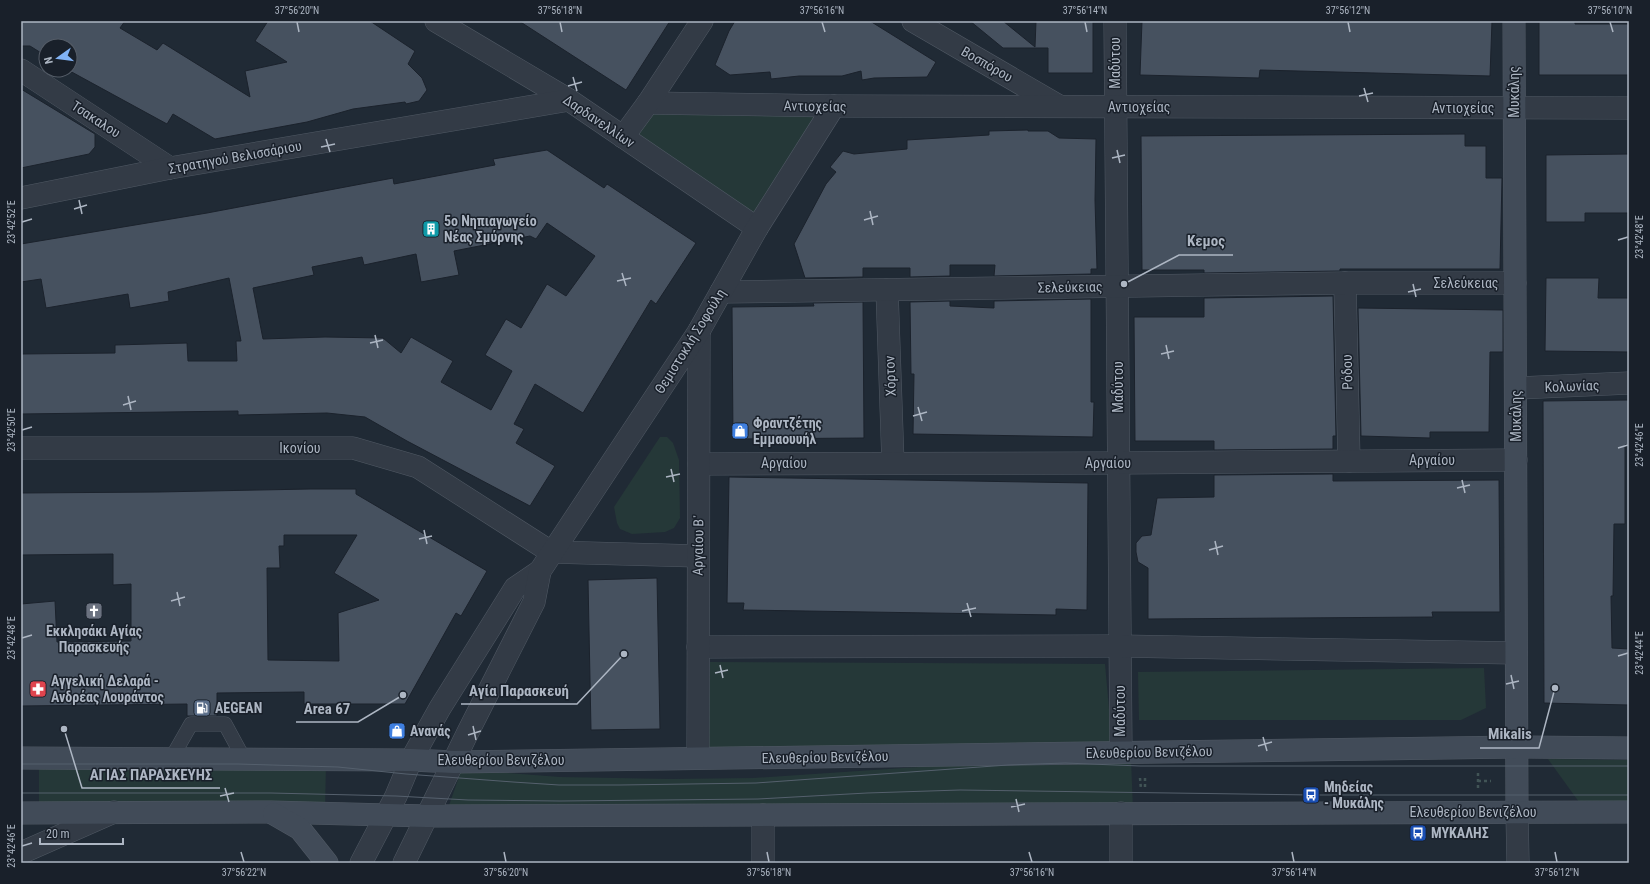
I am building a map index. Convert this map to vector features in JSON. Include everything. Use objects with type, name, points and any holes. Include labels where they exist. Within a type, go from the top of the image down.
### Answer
[{"type":"main road","name":"Μυκάλης","points":[[1514,21],[1517,812]]},
{"type":"main road","name":"Ελευθερίου Βενιζέλου","points":[[21,758],[411,760],[454,762],[1516,746],[1629,748]]},
{"type":"main road","name":"Ελευθερίου Βενιζέλου","points":[[21,813],[271,812],[427,816],[1629,812]]},
{"type":"main road","points":[[271,812],[300,829],[327,863]]},
{"type":"street","name":"Δαρδανελλίων","points":[[436,21],[569,100],[757,228]]},
{"type":"street","points":[[623,137],[648,103],[702,21]]},
{"type":"street","name":"Βοσπόρου","points":[[913,21],[1060,107]]},
{"type":"street","name":"Μαδύτου","points":[[1115,21],[1120,646],[1130,752]]},
{"type":"street","name":"Τσακαλου","points":[[21,70],[170,168]]},
{"type":"street","name":"Στρατηγού Βελισσάριου","points":[[21,198],[170,168],[569,100]]},
{"type":"street","name":"Αντιοχείας","points":[[648,103],[834,106],[1629,108]]},
{"type":"street","name":"Θεμιστοκλή Σοφούλη","points":[[404,863],[534,602],[540,571],[551,552],[699,331],[757,228],[834,106]]},
{"type":"street","name":"Σελεύκειας","points":[[721,292],[1346,283],[1515,283]]},
{"type":"street","name":"Ρόδου","points":[[1346,283],[1349,461]]},
{"type":"street","name":"Χόρτον","points":[[887,290],[893,463]]},
{"type":"street","name":"Αργαίου Β᾽","points":[[698,758],[699,331]]},
{"type":"street","name":"Κολωνίας","points":[[1516,388],[1629,383]]},
{"type":"street","name":"Ικονίου","points":[[21,448],[353,448],[418,467],[551,552]]},
{"type":"street","name":"Αργαίου","points":[[699,464],[1516,460]]},
{"type":"street","points":[[551,552],[698,556]]},
{"type":"street","name":"Θεμιστοκλή Σοφούλη","points":[[361,863],[396,796],[411,760],[426,731],[515,588],[540,571]]},
{"type":"street","points":[[698,647],[1120,646],[1516,653]]},
{"type":"street","points":[[21,853],[114,812]]},
{"type":"street","points":[[1517,812],[1518,863]]},
{"type":"street","points":[[1121,863],[1131,813]]},
{"type":"street","points":[[763,815],[763,863]]},
{"type":"lane","points":[[172,759],[191,724],[225,724],[244,759]]},
{"type":"path","points":[[1130,752],[1131,813]]},
{"type":"path","points":[[1478,771],[1478,791]]},
{"type":"shaded area","points":[[648,103],[834,106],[757,228],[623,137]]},
{"type":"shaded area","points":[[660,437],[667,437],[673,443],[679,460],[680,518],[674,528],[665,532],[632,534],[620,529],[617,523],[614,507]]},
{"type":"shaded area","points":[[710,662],[1105,664],[1112,742],[708,751]]},
{"type":"shaded area","points":[[1484,668],[1486,708],[1461,720],[1139,720],[1138,672]]},
{"type":"shaded area","points":[[1131,759],[1133,809],[447,811],[461,771],[468,770],[560,777],[671,779],[753,778],[1007,761]]},
{"type":"shaded area","points":[[1548,759],[1629,760],[1629,802],[1579,802]]},
{"type":"shaded area","points":[[39,763],[326,763],[325,811],[39,807]]},
{"type":"building","points":[[21,21],[125,21],[120,28],[157,50],[163,43],[250,97],[245,71],[287,62],[255,41],[268,21],[370,21],[415,51],[408,64],[422,78],[427,90],[419,101],[406,104],[405,102],[353,109],[307,122],[215,139],[173,114],[167,124],[78,75],[78,38],[38,38],[38,51],[30,46],[21,46]]},
{"type":"building","points":[[519,21],[670,21],[626,90]]},
{"type":"building","points":[[735,21],[870,21],[936,62],[927,77],[874,78],[862,80],[861,71],[842,76],[799,76],[771,79],[770,72],[730,75],[715,65],[729,31]]},
{"type":"building","points":[[970,21],[1003,21],[1035,47],[1036,21],[1093,21],[1093,73],[1048,73],[1048,48],[1003,48]]},
{"type":"building","points":[[1142,21],[1492,21],[1490,76],[1260,70],[1259,78],[1140,75]]},
{"type":"building","points":[[1539,21],[1575,21],[1575,24],[1629,24],[1629,75],[1539,75]]},
{"type":"building","points":[[21,89],[95,134],[95,147],[89,154],[21,168]]},
{"type":"building","points":[[989,131],[1048,131],[1059,138],[1096,139],[1095,200],[1097,269],[1091,269],[1091,274],[994,276],[995,265],[950,265],[950,276],[910,277],[910,268],[863,268],[863,277],[805,278],[794,244],[826,184],[836,172],[830,167],[843,151],[854,154],[907,149],[907,140],[989,135]]},
{"type":"building","points":[[1465,134],[1465,146],[1486,146],[1486,178],[1502,178],[1500,269],[1340,269],[1340,271],[1204,273],[1204,270],[1142,270],[1141,136]]},
{"type":"building","points":[[547,150],[604,188],[607,184],[696,243],[656,304],[651,300],[583,413],[535,384],[514,424],[524,429],[516,443],[555,466],[530,506],[365,417],[327,413],[238,415],[238,411],[21,414],[21,354],[115,353],[115,345],[187,343],[188,361],[237,361],[236,341],[241,341],[229,278],[168,292],[169,301],[130,308],[128,294],[46,308],[41,279],[21,282],[21,244],[207,213],[393,178],[394,184],[495,165],[493,159]],"holes":[[[547,223],[595,256],[566,296],[547,284],[521,328],[506,319],[485,355],[512,371],[491,410],[441,382],[453,361],[411,337],[401,353],[383,338],[325,337],[263,339],[253,288],[314,275],[312,267],[362,257],[364,265],[416,254],[421,282],[459,275],[454,251],[530,236],[536,239]]]},
{"type":"building","points":[[1629,154],[1629,213],[1585,213],[1585,222],[1546,222],[1546,155]]},
{"type":"building","points":[[1546,278],[1599,278],[1598,298],[1629,298],[1629,352],[1545,351]]},
{"type":"building","points":[[1333,296],[1336,436],[1333,436],[1333,449],[1214,450],[1214,441],[1135,441],[1134,317],[1204,317],[1204,298]]},
{"type":"building","points":[[1091,299],[1091,402],[1094,402],[1093,437],[913,434],[914,374],[911,374],[910,302],[950,301],[950,306],[994,308],[994,301]]},
{"type":"building","points":[[863,302],[864,438],[733,439],[732,307],[814,306],[813,303]]},
{"type":"building","points":[[1358,308],[1503,310],[1503,352],[1490,352],[1489,432],[1430,432],[1430,438],[1361,436]]},
{"type":"building","points":[[1629,400],[1629,445],[1625,445],[1625,524],[1614,524],[1613,596],[1611,596],[1612,648],[1629,649],[1629,705],[1544,703],[1543,401]]},
{"type":"building","points":[[1333,474],[1333,481],[1499,480],[1500,612],[1432,612],[1433,617],[1148,619],[1148,568],[1138,562],[1136,543],[1142,536],[1151,535],[1157,498],[1214,497],[1214,475]]},
{"type":"building","points":[[729,477],[1088,483],[1087,610],[1056,609],[1056,615],[743,610],[744,603],[727,603]]},
{"type":"building","points":[[356,489],[356,494],[487,571],[461,616],[456,613],[405,704],[304,704],[304,692],[217,693],[217,716],[187,716],[187,704],[21,706],[21,604],[55,601],[57,642],[131,641],[131,584],[113,585],[113,554],[21,555],[21,493]],"holes":[[[284,535],[357,535],[334,573],[379,600],[338,613],[339,661],[268,660],[267,568],[280,568],[279,546],[284,546]]]},
{"type":"building","points":[[657,578],[660,729],[591,730],[588,580]]},
{"type":"tram line","points":[[21,764],[238,764],[338,767],[406,774],[559,785],[756,783],[1008,765],[1065,763],[1140,766],[1629,766]]},
{"type":"tram line","points":[[21,793],[271,793],[396,796],[468,800],[560,801],[758,799],[960,790],[1311,795],[1629,795]]},
{"type":"place","name":"5ο Νηπιαγωγείο Νέας Σμύρνης","points":[[431,229]]},
{"type":"place","name":"Κεμος","points":[[1124,284]]},
{"type":"place","name":"Φραντζέτης Εμμαουυήλ","points":[[740,431]]},
{"type":"place","name":"Εκκλησάκι Αγίας Παρασκευής","points":[[94,611]]},
{"type":"place","name":"Αγία Παρασκευή","points":[[624,654]]},
{"type":"place","name":"Mikalis","points":[[1555,688]]},
{"type":"place","name":"Αγγελική Δελαρά - Ανδρέας Λουράντος","points":[[38,689]]},
{"type":"place","name":"Area 67","points":[[403,695]]},
{"type":"place","name":"AEGEAN","points":[[202,708]]},
{"type":"place","name":"ΑΓΙΑΣ ΠΑΡΑΣΚΕΥΗΣ","points":[[64,729]]},
{"type":"place","name":"Ανανάς","points":[[397,731]]},
{"type":"place","name":"Μηδείας - Μυκάλης","points":[[1311,795]]},
{"type":"place","name":"ΜΥΚΑΛΗΣ","points":[[1418,833]]}]
